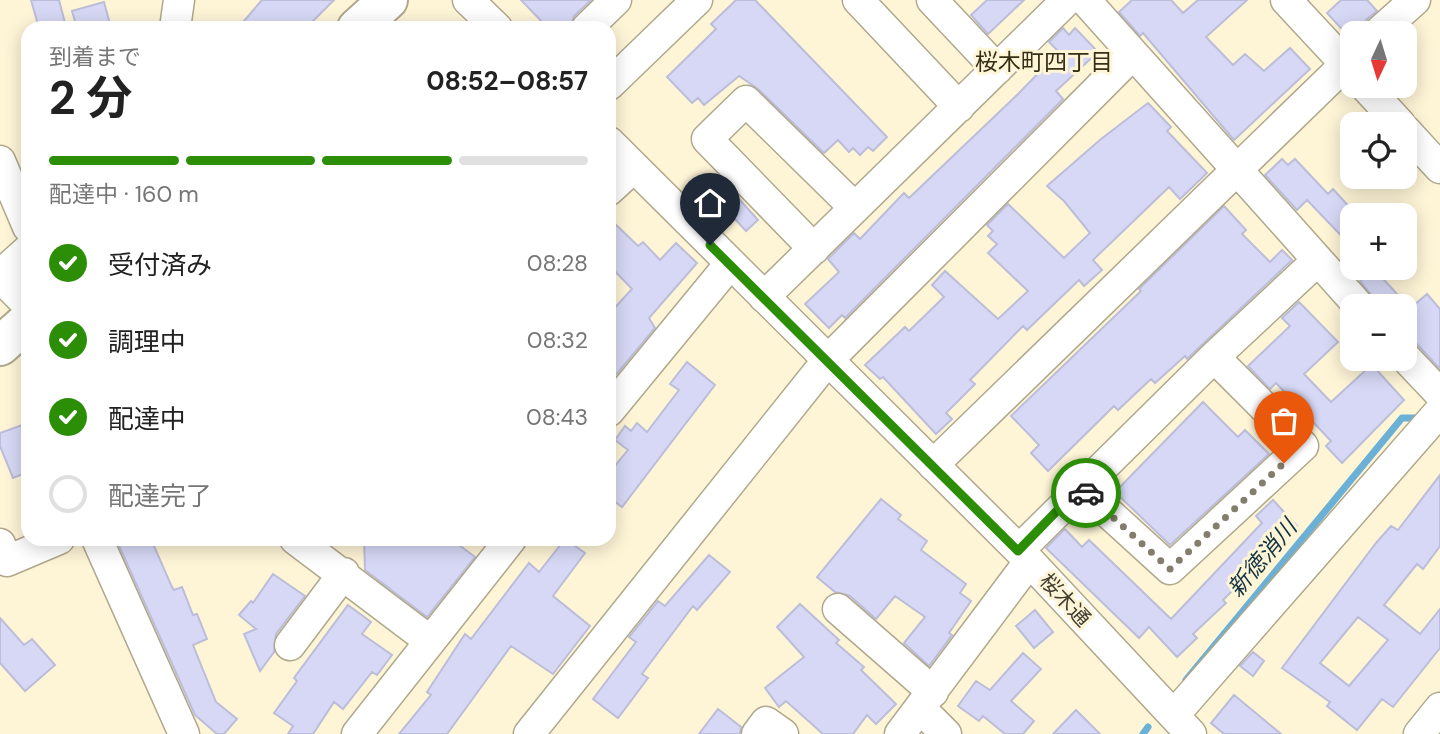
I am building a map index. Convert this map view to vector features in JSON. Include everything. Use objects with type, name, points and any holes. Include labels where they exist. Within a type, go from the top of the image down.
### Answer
[{"type":"main road","points":[[364,21],[388,0]]},
{"type":"main road","points":[[0,346],[21,327]]},
{"type":"street","points":[[175,21],[179,0]]},
{"type":"street","points":[[468,0],[489,21]]},
{"type":"street","points":[[594,21],[616,0]]},
{"type":"street","points":[[616,78],[697,0]]},
{"type":"street","points":[[858,0],[959,107]]},
{"type":"street","points":[[932,0],[997,69]]},
{"type":"street","points":[[764,297],[1068,0]]},
{"type":"street","points":[[1085,0],[1348,294]]},
{"type":"street","points":[[1286,0],[1340,54]]},
{"type":"street","points":[[1391,21],[1415,0]]},
{"type":"street","points":[[529,734],[827,360],[1133,54]]},
{"type":"street","points":[[933,464],[1236,170],[1340,73]]},
{"type":"street","points":[[1376,98],[1389,112]]},
{"type":"street","points":[[814,249],[707,139],[746,101],[855,208]]},
{"type":"street","points":[[1417,143],[1440,168]]},
{"type":"street","name":"桜木通","points":[[616,149],[729,265],[1024,556],[1182,725]]},
{"type":"street","points":[[0,161],[21,210]]},
{"type":"street","points":[[616,184],[634,167]]},
{"type":"street","points":[[21,256],[0,276],[21,297]]},
{"type":"street","points":[[900,734],[1024,556],[1080,487],[1213,357],[1318,261]]},
{"type":"street","points":[[616,402],[729,265]]},
{"type":"street","points":[[1080,487],[1170,569],[1303,446],[1213,357]]},
{"type":"street","points":[[1182,725],[1435,413],[1412,371]]},
{"type":"street","points":[[0,544],[7,561],[42,546]]},
{"type":"street","points":[[100,546],[184,734]]},
{"type":"street","points":[[305,546],[430,641]]},
{"type":"street","points":[[357,734],[503,546]]},
{"type":"street","points":[[290,645],[344,573]]},
{"type":"street","points":[[838,609],[926,700],[946,734]]},
{"type":"street","points":[[1419,734],[1440,708]]},
{"type":"street","points":[[757,734],[766,722],[783,734]]},
{"type":"building","points":[[31,0],[59,0],[64,21],[37,21]]},
{"type":"building","points":[[262,0],[334,0],[313,21],[244,21]]},
{"type":"building","points":[[521,0],[591,0],[572,21],[541,21]]},
{"type":"building","points":[[736,0],[755,0],[887,137],[873,151],[868,147],[860,155],[853,148],[849,152],[838,140],[824,153],[758,89],[739,76],[704,105],[698,98],[692,103],[667,77],[716,29],[711,24]]},
{"type":"building","points":[[987,0],[1024,0],[988,34],[971,15]]},
{"type":"building","points":[[1132,0],[1171,0],[1183,13],[1198,0],[1247,0],[1206,37],[1233,65],[1245,54],[1264,71],[1290,48],[1310,69],[1234,140],[1143,33],[1140,36],[1119,12]]},
{"type":"building","points":[[1341,0],[1367,0],[1377,11],[1366,21],[1340,21],[1340,27],[1327,13]]},
{"type":"building","points":[[104,2],[109,21],[75,21],[72,11]]},
{"type":"building","points":[[1063,28],[1069,35],[1075,28],[1098,52],[1056,91],[1063,99],[845,318],[842,315],[829,328],[805,304],[839,272],[828,259],[854,233],[860,239],[904,193],[909,198],[1017,95],[1059,52],[1049,42]]},
{"type":"building","points":[[1148,103],[1171,127],[1167,131],[1207,173],[1180,199],[1169,187],[1093,260],[1102,270],[1084,286],[1079,280],[1027,330],[1023,326],[970,380],[975,384],[946,413],[952,419],[936,434],[883,377],[880,379],[865,365],[905,327],[909,331],[944,297],[932,285],[945,271],[998,319],[1028,291],[988,253],[997,244],[988,236],[993,231],[987,225],[1008,204],[1064,258],[1090,233],[1064,201],[1047,186]]},
{"type":"building","points":[[1282,159],[1288,165],[1295,159],[1328,194],[1333,189],[1346,203],[1340,203],[1340,234],[1307,200],[1297,210],[1265,175]]},
{"type":"building","points":[[731,190],[758,220],[746,231],[719,202]]},
{"type":"building","points":[[1224,206],[1246,230],[1242,234],[1270,262],[1282,250],[1292,260],[1187,359],[1185,356],[1155,383],[1151,379],[1118,410],[1114,406],[1048,471],[1031,453],[1039,445],[1011,416],[1141,291],[1139,289]]},
{"type":"building","points":[[616,225],[638,246],[643,242],[660,260],[676,243],[697,263],[649,318],[655,328],[616,375],[616,306],[632,289],[616,272]]},
{"type":"building","points":[[1384,280],[1397,294],[1370,294],[1360,281]]},
{"type":"building","points":[[1427,294],[1440,309],[1440,369],[1417,344],[1417,303]]},
{"type":"building","points":[[1299,302],[1338,342],[1304,374],[1331,402],[1365,371],[1378,371],[1404,400],[1342,463],[1326,446],[1331,441],[1276,383],[1270,389],[1248,366],[1290,326],[1282,318]]},
{"type":"building","points":[[687,362],[715,385],[622,507],[616,502],[616,465],[628,450],[616,439],[625,426],[631,431],[637,423],[647,432],[679,390],[670,384]]},
{"type":"building","points":[[1203,402],[1238,437],[1245,430],[1269,454],[1170,545],[1115,492]]},
{"type":"building","points":[[21,426],[21,475],[13,478],[0,446],[0,433]]},
{"type":"building","points":[[1440,475],[1440,546],[1423,569],[1417,564],[1384,605],[1420,634],[1440,609],[1440,648],[1393,707],[1382,699],[1357,730],[1327,706],[1330,702],[1282,668],[1376,543],[1391,526],[1398,530]],"holes":[[[1358,617],[1388,640],[1349,686],[1320,663]]]},
{"type":"building","points":[[881,499],[901,515],[898,519],[927,541],[921,550],[966,584],[960,593],[971,601],[949,633],[952,635],[929,666],[904,643],[925,617],[895,596],[876,619],[850,596],[835,592],[817,577]]},
{"type":"building","points":[[1273,500],[1297,526],[1223,600],[1226,603],[1193,634],[1197,638],[1177,657],[1149,627],[1139,638],[1046,548],[1065,529],[1082,547],[1089,540],[1171,619],[1262,523],[1256,516]]},
{"type":"building","points":[[119,546],[154,546],[174,590],[182,587],[193,615],[197,614],[207,639],[193,645],[216,702],[237,719],[224,734],[217,734],[195,715]]},
{"type":"building","points":[[364,546],[460,546],[475,557],[427,617],[365,570]]},
{"type":"building","points":[[559,546],[575,546],[585,553],[553,596],[590,626],[553,674],[511,646],[447,734],[399,734],[431,695],[427,692],[465,634],[471,639],[529,563],[539,572]]},
{"type":"building","points":[[709,555],[730,572],[697,610],[693,606],[642,674],[648,678],[618,718],[593,699],[636,642],[629,637],[658,601],[665,606]]},
{"type":"building","points":[[273,574],[305,596],[276,634],[274,652],[260,671],[244,634],[256,629],[239,615],[251,601],[253,603]]},
{"type":"building","points":[[800,604],[839,640],[836,643],[864,667],[861,670],[896,704],[876,724],[867,715],[853,734],[823,734],[786,701],[779,707],[765,688],[804,657],[777,627]]},
{"type":"building","points":[[348,605],[371,622],[362,634],[392,655],[377,675],[372,672],[343,709],[334,702],[313,734],[288,734],[293,726],[274,713],[297,681],[294,678]]},
{"type":"building","points":[[1035,610],[1053,632],[1034,648],[1016,626]]},
{"type":"building","points":[[0,618],[24,645],[32,639],[55,665],[25,691],[0,663]]},
{"type":"building","points":[[1253,652],[1264,661],[1253,676],[1240,666]]},
{"type":"building","points":[[1023,653],[1041,669],[1011,701],[1034,721],[1023,734],[1005,734],[983,716],[979,721],[958,706],[976,681],[990,690]]},
{"type":"building","points":[[1234,695],[1281,734],[1224,734],[1211,723]]},
{"type":"building","points":[[718,709],[741,727],[740,734],[699,734]]},
{"type":"building","points":[[1076,710],[1100,734],[1053,734]]},
{"type":"waterway","name":"新徳消川","points":[[1186,680],[1402,418],[1421,418]]},
{"type":"waterway","name":"新徳消川","points":[[1143,734],[1148,727]]},
{"type":"way so far","points":[[1086,493],[1170,569],[1284,463]]},
{"type":"district","name":"桜木町四丁目","points":[[1044,62]]},
{"type":"route","points":[[710,245],[1018,551],[1080,487],[1086,493]]}]
